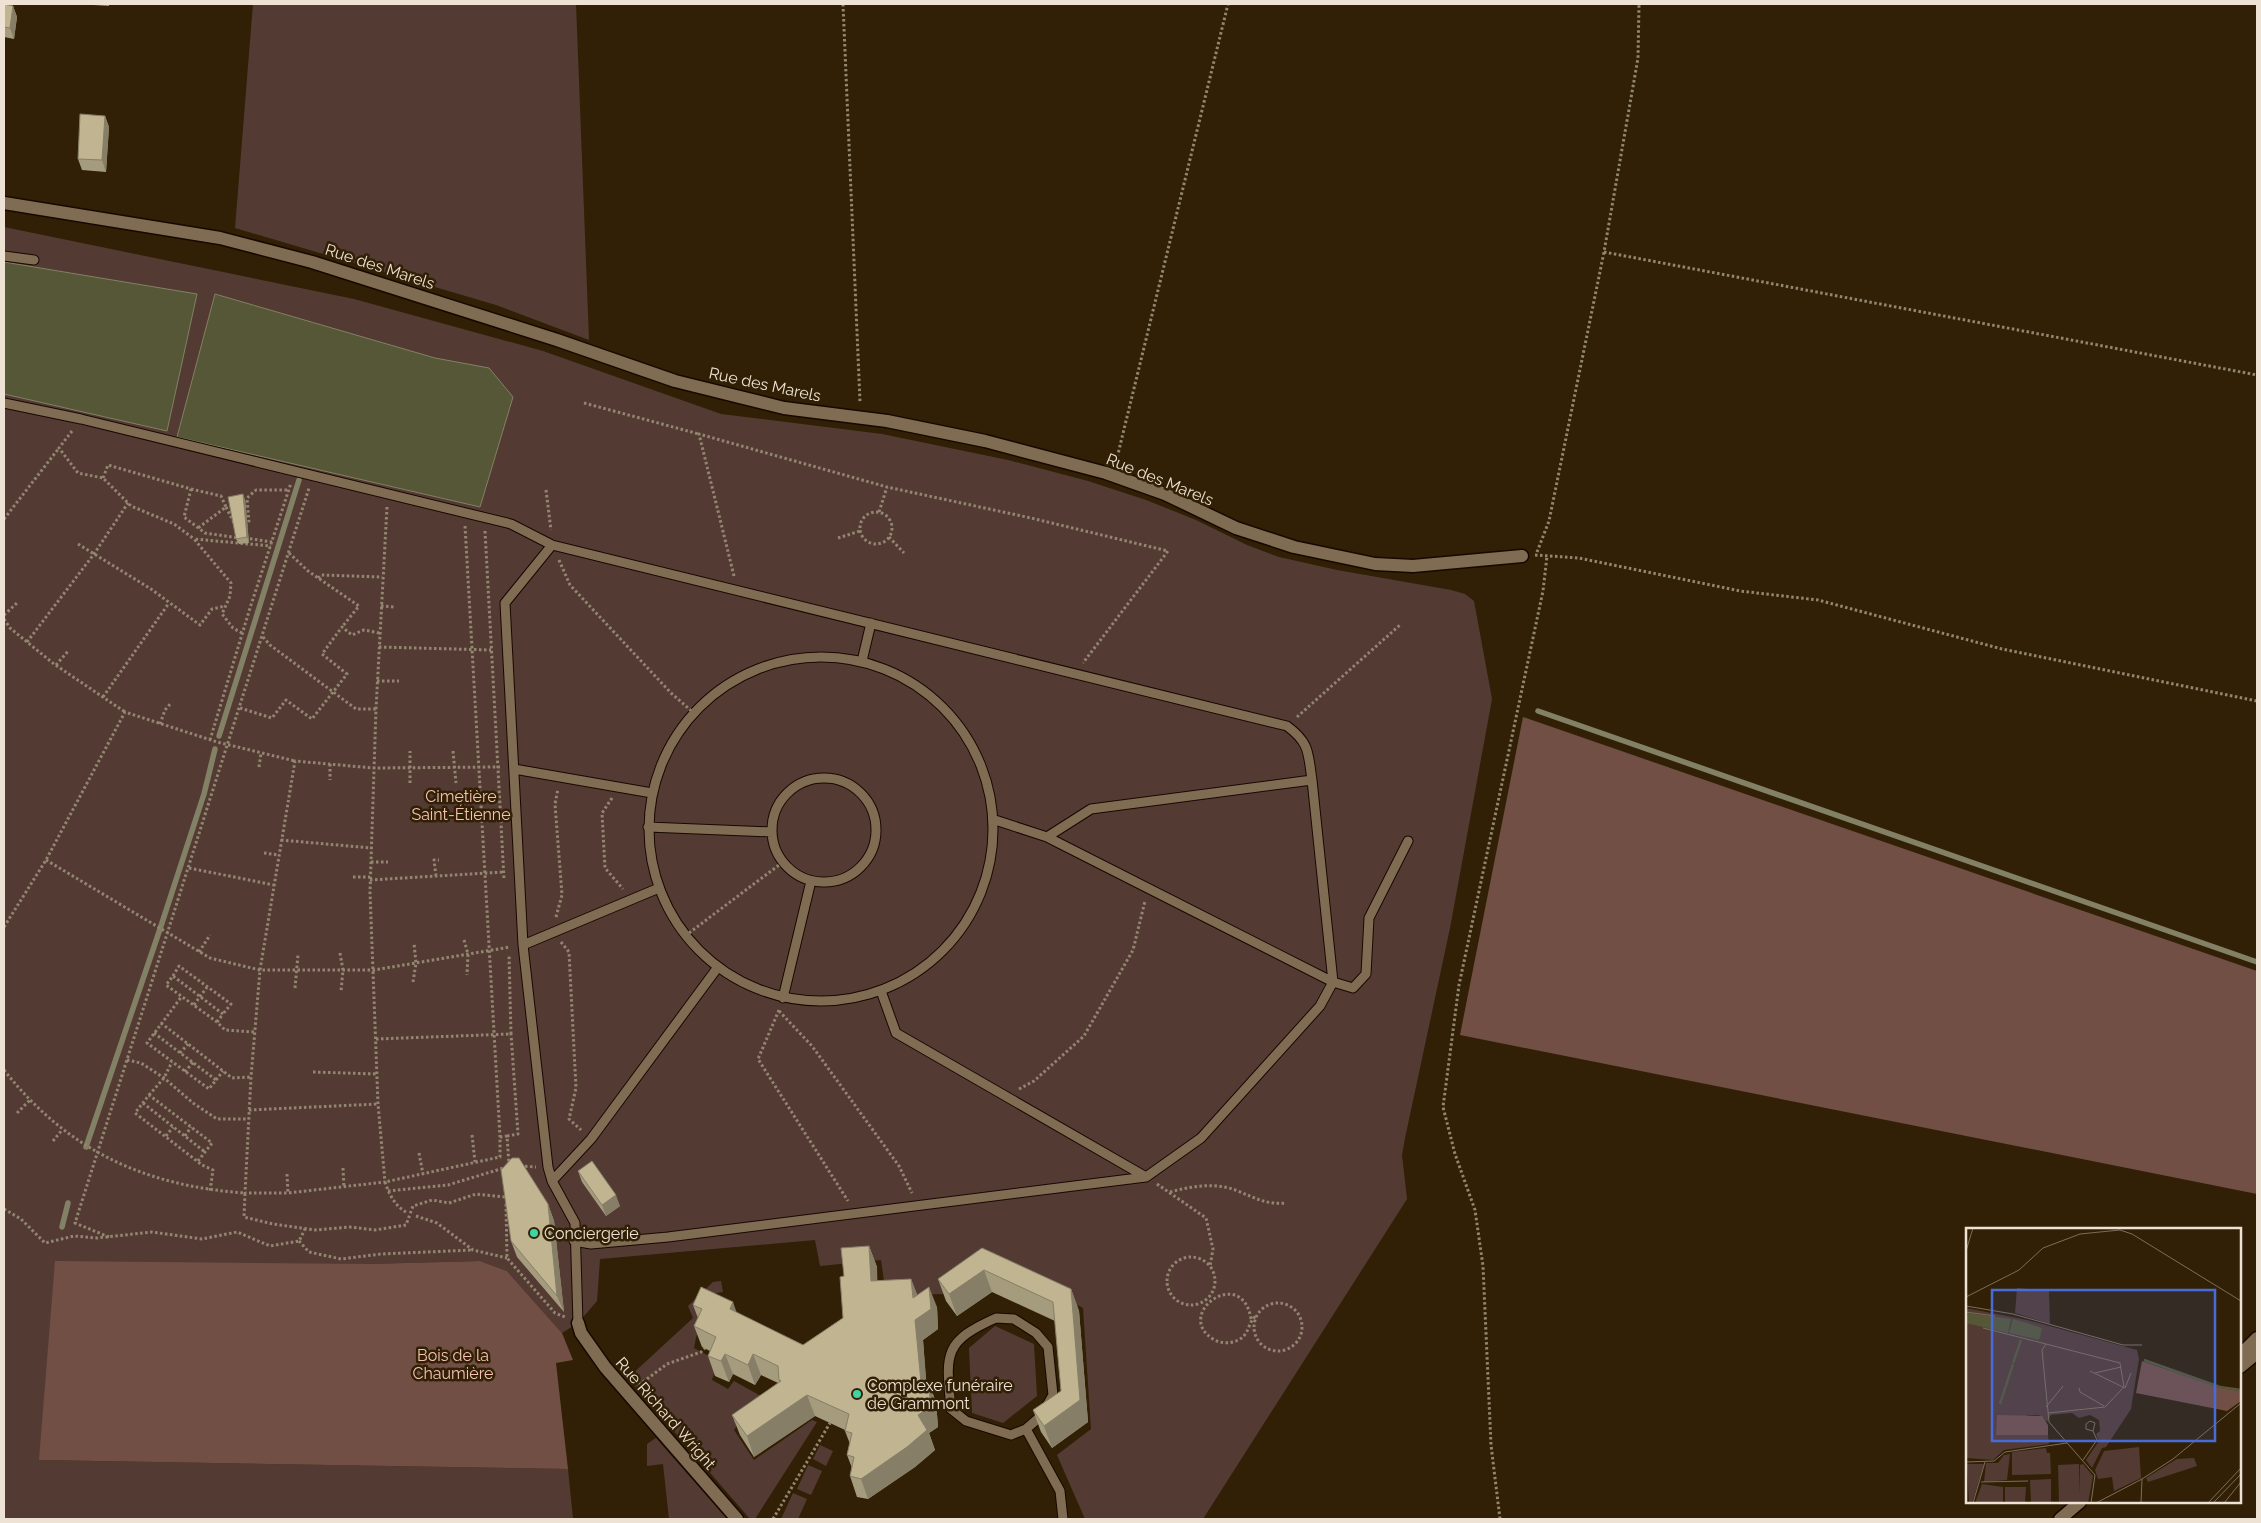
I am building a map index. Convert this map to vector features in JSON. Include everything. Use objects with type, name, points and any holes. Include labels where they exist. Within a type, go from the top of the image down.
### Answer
[{"type":"street","name":"Rue des Marels","points":[[4,203],[220,238],[312,262],[557,340],[675,381],[784,408],[887,421],[985,441],[1111,475],[1165,494],[1236,528],[1294,547],[1375,564],[1413,566],[1522,556]]},
{"type":"street","name":"Rue Richard Wright","points":[[578,1323],[581,1333],[596,1356],[737,1519]]},
{"type":"street","points":[[2241,1354],[2257,1338]]},
{"type":"street","points":[[2241,1366],[2257,1354]]},
{"type":"street","points":[[2060,1519],[2079,1503]]},
{"type":"lane","points":[[4,256],[34,260]]},
{"type":"lane","points":[[4,403],[81,419],[511,524],[552,545],[1287,726],[1301,736],[1308,752],[1312,780],[1333,982],[1320,1006],[1201,1138],[1146,1177],[918,1204],[668,1237],[591,1244],[574,1241]]},
{"type":"lane","points":[[552,545],[505,603],[523,945],[548,1167],[552,1181],[574,1223],[578,1323]]},
{"type":"lane","points":[[862,661],[871,623]]},
{"type":"lane","points":[[807,657],[862,661],[913,682],[954,718],[983,766],[995,820],[989,874],[966,924],[929,965],[881,992],[832,1002],[783,998],[749,986],[718,967],[686,936],[658,888],[650,852],[648,827],[652,793],[672,742],[707,700],[753,670],[807,657]]},
{"type":"lane","points":[[514,769],[652,793]]},
{"type":"lane","points":[[813,779],[834,779],[854,788],[865,797],[872,810],[876,824],[876,838],[872,852],[864,864],[846,877],[826,882],[811,881],[791,871],[783,862],[773,843],[772,832],[773,818],[778,804],[787,793],[799,784],[813,779]]},
{"type":"lane","points":[[1048,837],[1090,809],[1312,780]]},
{"type":"lane","points":[[995,820],[1048,837],[1333,982],[1353,988],[1366,974],[1369,918],[1408,841]]},
{"type":"lane","points":[[648,827],[772,832]]},
{"type":"lane","points":[[783,998],[811,881]]},
{"type":"lane","points":[[523,945],[658,888]]},
{"type":"lane","points":[[552,1181],[590,1139],[718,967]]},
{"type":"lane","points":[[881,992],[896,1033],[1146,1177]]},
{"type":"lane","points":[[996,1318],[1014,1319],[1036,1333],[1048,1347],[1053,1395],[1041,1416],[1026,1429],[1011,1435],[994,1431],[966,1421],[951,1409],[947,1366],[951,1350],[959,1340],[974,1328],[996,1318]]},
{"type":"lane","points":[[1026,1429],[1060,1491],[1063,1519]]},
{"type":"path","points":[[843,4],[860,418]]},
{"type":"path","points":[[1111,475],[1119,454],[1228,4]]},
{"type":"path","points":[[1536,555],[1549,521],[1604,252],[1638,58],[1639,4]]},
{"type":"path","points":[[1604,252],[2257,375]]},
{"type":"path","points":[[584,403],[887,487],[1031,518],[1168,551],[1075,674]]},
{"type":"path","points":[[4,519],[81,419]]},
{"type":"path","points":[[699,434],[738,591]]},
{"type":"path","points":[[59,448],[78,472],[104,478],[128,504],[174,524],[194,539],[231,583],[230,596],[222,614],[234,628],[242,633]]},
{"type":"path","points":[[104,478],[108,466],[221,496],[236,528]]},
{"type":"path","points":[[210,740],[294,472]]},
{"type":"path","points":[[109,1237],[75,1223],[229,745],[312,476]]},
{"type":"path","points":[[880,512],[887,487]]},
{"type":"path","points":[[191,489],[184,517],[198,528],[204,532],[271,544]]},
{"type":"path","points":[[243,525],[249,523],[247,498],[256,490],[288,490]]},
{"type":"path","points":[[546,490],[552,545],[570,585],[671,693],[695,714]]},
{"type":"path","points":[[388,494],[380,606],[370,879],[378,1104],[386,1182],[388,1190],[398,1208],[406,1212]]},
{"type":"path","points":[[27,642],[94,554],[128,504]]},
{"type":"path","points":[[198,528],[226,507]]},
{"type":"path","points":[[4,1070],[52,1122],[86,1147],[98,1151],[119,1165],[173,1183],[210,1190],[245,1193],[288,1193],[344,1188],[386,1182],[500,1157],[464,512]]},
{"type":"path","points":[[880,512],[888,517],[891,522],[892,527],[889,538],[885,541],[874,544],[865,540],[860,531],[861,520],[869,513],[880,512]]},
{"type":"path","points":[[487,518],[484,538],[504,882]]},
{"type":"path","points":[[838,538],[860,531]]},
{"type":"path","points":[[889,538],[904,553]]},
{"type":"path","points":[[194,539],[271,544]]},
{"type":"path","points":[[78,544],[170,603],[200,625],[212,609],[225,606]]},
{"type":"path","points":[[240,708],[272,718],[286,700],[312,720],[347,674],[322,654],[358,606],[318,578],[289,553]]},
{"type":"path","points":[[1522,556],[1579,558],[1740,591],[1818,600],[2002,649],[2257,701]]},
{"type":"path","points":[[1500,1519],[1491,1446],[1483,1266],[1474,1210],[1454,1154],[1443,1107],[1459,985],[1544,591],[1547,556]]},
{"type":"path","points":[[318,578],[321,574],[382,577]]},
{"type":"path","points":[[4,615],[18,602]]},
{"type":"path","points":[[103,697],[170,603]]},
{"type":"path","points":[[380,606],[395,607]]},
{"type":"path","points":[[4,619],[10,628],[56,665],[125,712],[210,740],[295,761],[373,768],[496,767],[514,769]]},
{"type":"path","points":[[1287,726],[1401,624]]},
{"type":"path","points":[[342,627],[352,635],[364,630],[379,633]]},
{"type":"path","points":[[262,637],[356,709],[376,709]]},
{"type":"path","points":[[379,646],[491,650]]},
{"type":"path","points":[[56,665],[69,650]]},
{"type":"path","points":[[377,680],[399,682]]},
{"type":"path","points":[[160,724],[164,710],[171,703]]},
{"type":"path","points":[[4,927],[46,860],[125,712]]},
{"type":"path","points":[[410,751],[410,784]]},
{"type":"path","points":[[453,751],[456,783]]},
{"type":"path","points":[[259,767],[261,753]]},
{"type":"path","points":[[295,761],[260,970],[250,1077],[244,1217],[315,1230],[350,1227],[375,1230],[406,1225],[413,1206],[432,1200],[449,1203],[476,1194],[506,1196],[507,1258]]},
{"type":"path","points":[[330,764],[330,780]]},
{"type":"path","points":[[560,777],[555,804],[562,895],[553,932],[569,952],[576,1088],[569,1118],[590,1139]]},
{"type":"path","points":[[620,788],[602,814],[605,868],[613,880],[633,898]]},
{"type":"path","points":[[281,840],[371,848]]},
{"type":"path","points":[[264,853],[279,856]]},
{"type":"path","points":[[46,860],[210,958],[260,970],[374,970],[523,945]]},
{"type":"path","points":[[436,876],[434,860],[439,860]]},
{"type":"path","points":[[371,862],[388,862]]},
{"type":"path","points":[[686,936],[783,862]]},
{"type":"path","points":[[189,868],[274,885]]},
{"type":"path","points":[[353,876],[370,879],[504,872]]},
{"type":"path","points":[[1005,1096],[1034,1081],[1084,1036],[1134,950],[1148,888]]},
{"type":"path","points":[[199,952],[210,935]]},
{"type":"path","points":[[500,1137],[518,1134],[508,938]]},
{"type":"path","points":[[464,940],[468,954],[467,975]]},
{"type":"path","points":[[413,982],[416,963],[414,943]]},
{"type":"path","points":[[340,953],[343,970],[341,992]]},
{"type":"path","points":[[296,988],[298,955]]},
{"type":"path","points":[[217,1022],[231,1004],[179,966],[166,985],[217,1022],[225,1030],[254,1032]]},
{"type":"path","points":[[173,976],[223,1014]]},
{"type":"path","points":[[194,1005],[207,987]]},
{"type":"path","points":[[182,996],[147,1043],[210,1090],[223,1071]]},
{"type":"path","points":[[783,998],[758,1059],[855,1212]]},
{"type":"path","points":[[778,1010],[812,1046],[893,1158],[918,1204]]},
{"type":"path","points":[[161,1023],[232,1078],[250,1077]]},
{"type":"path","points":[[154,1033],[216,1080]]},
{"type":"path","points":[[376,1039],[512,1034]]},
{"type":"path","points":[[180,1053],[188,1044]]},
{"type":"path","points":[[127,1060],[141,1063],[164,1078],[193,1103],[217,1118],[248,1118]]},
{"type":"path","points":[[172,1062],[164,1078],[135,1113],[198,1161],[213,1170],[210,1190]]},
{"type":"path","points":[[185,1072],[193,1062]]},
{"type":"path","points":[[313,1072],[323,1074],[377,1074]]},
{"type":"path","points":[[149,1095],[212,1143],[198,1161]]},
{"type":"path","points":[[18,1113],[30,1100]]},
{"type":"path","points":[[142,1103],[205,1152]]},
{"type":"path","points":[[248,1110],[378,1104]]},
{"type":"path","points":[[185,1136],[192,1127]]},
{"type":"path","points":[[166,1136],[173,1128]]},
{"type":"path","points":[[53,1141],[62,1130]]},
{"type":"path","points":[[472,1135],[475,1162]]},
{"type":"path","points":[[507,1136],[509,1166]]},
{"type":"path","points":[[419,1153],[424,1174]]},
{"type":"path","points":[[388,1190],[448,1185],[474,1175],[509,1166],[548,1167]]},
{"type":"path","points":[[343,1168],[344,1188]]},
{"type":"path","points":[[287,1174],[288,1193]]},
{"type":"path","points":[[1146,1177],[1206,1218],[1213,1249],[1210,1266]]},
{"type":"path","points":[[1169,1193],[1191,1186],[1221,1186],[1237,1191],[1254,1200],[1274,1204],[1286,1203]]},
{"type":"path","points":[[4,1209],[21,1219],[45,1243],[74,1236],[97,1238],[152,1232],[202,1239],[237,1232],[270,1246],[299,1241]]},
{"type":"path","points":[[416,1216],[437,1223],[473,1250]]},
{"type":"path","points":[[299,1241],[305,1229]]},
{"type":"path","points":[[299,1241],[309,1252],[342,1258],[381,1254],[473,1250],[507,1258],[555,1313],[578,1323]]},
{"type":"path","points":[[507,1247],[516,1247]]},
{"type":"path","points":[[1210,1297],[1216,1282],[1210,1266],[1204,1261],[1188,1257],[1174,1264],[1167,1277],[1169,1292],[1180,1304],[1196,1306],[1210,1297],[1232,1295],[1240,1298],[1246,1304],[1251,1319]]},
{"type":"path","points":[[1216,1296],[1209,1300],[1202,1314],[1204,1330],[1215,1341],[1231,1343],[1239,1340],[1245,1334],[1251,1319],[1268,1304],[1276,1302],[1292,1306],[1298,1311],[1303,1327],[1298,1342],[1284,1351],[1268,1348],[1261,1344],[1254,1330],[1257,1315]]},
{"type":"path","points":[[632,1398],[636,1387],[667,1364],[701,1352],[706,1348]]},
{"type":"path","points":[[773,1519],[830,1423]]},
{"type":"green space","points":[[253,4],[576,4],[589,340],[496,305],[235,228]]},
{"type":"green space","name":"Cimetière Saint-Étienne","points":[[4,227],[354,299],[543,351],[721,414],[882,434],[1008,460],[1088,481],[1146,500],[1196,520],[1247,545],[1279,557],[1337,570],[1451,590],[1465,594],[1474,601],[1492,699],[1450,928],[1402,1155],[1407,1199],[1203,1519],[1085,1519],[1057,1455],[1091,1429],[1083,1308],[990,1262],[945,1294],[886,1295],[881,1260],[820,1266],[815,1240],[600,1259],[597,1301],[578,1323],[562,1333],[507,1271],[480,1261],[367,1264],[39,1460],[568,1469],[573,1519],[4,1519]]},
{"type":"green space","points":[[1523,717],[2257,971],[2257,1194],[1460,1035]]},
{"type":"green space","name":"Bois de la Chaumière","points":[[55,1261],[367,1264],[480,1261],[507,1271],[562,1333],[573,1360],[556,1363],[568,1469],[39,1460]]},
{"type":"green space","points":[[721,1281],[723,1292],[716,1293],[704,1313],[694,1348],[718,1361],[712,1380],[728,1389],[734,1381],[775,1404],[738,1424],[734,1430],[754,1460],[812,1420],[817,1422],[755,1519],[750,1519],[628,1378],[693,1318],[688,1306],[713,1282]]},
{"type":"green space","points":[[995,1326],[1034,1344],[1037,1396],[1003,1423],[972,1413],[969,1348]]},
{"type":"green space","points":[[656,1438],[727,1519],[669,1519],[663,1464],[647,1466],[647,1444]]},
{"type":"green space","points":[[820,1445],[833,1451],[826,1466],[813,1459]]},
{"type":"green space","points":[[808,1465],[822,1471],[811,1495],[797,1489]]},
{"type":"green space","points":[[793,1493],[807,1499],[798,1519],[781,1519]]},
{"type":"shaded area","points":[[4,262],[197,294],[167,431],[4,394]]},
{"type":"shaded area","points":[[215,294],[435,358],[489,368],[513,397],[480,507],[177,437]]},
{"type":"building","points":[[4,4],[13,6],[10,28],[4,27]]},
{"type":"building","points":[[80,114],[105,116],[102,160],[78,159]]},
{"type":"building","points":[[243,494],[247,537],[236,539],[228,497]]},
{"type":"building","name":"Conciergerie","points":[[512,1158],[519,1158],[548,1204],[557,1296],[511,1241],[501,1170]]},
{"type":"building","points":[[592,1161],[616,1195],[602,1205],[578,1171]]},
{"type":"building","name":"Complexe funéraire de Grammont","points":[[869,1246],[871,1281],[911,1279],[913,1298],[929,1287],[931,1309],[915,1320],[921,1382],[928,1381],[931,1407],[918,1415],[927,1430],[907,1447],[861,1479],[850,1476],[854,1457],[847,1455],[852,1433],[845,1431],[849,1414],[807,1395],[747,1436],[732,1415],[781,1381],[779,1380],[778,1366],[753,1354],[748,1365],[725,1354],[721,1361],[708,1356],[716,1337],[694,1326],[702,1309],[693,1305],[701,1287],[733,1302],[730,1309],[803,1345],[843,1318],[840,1277],[844,1276],[841,1248]]},
{"type":"building","points":[[982,1248],[1071,1289],[1080,1400],[1044,1426],[1033,1410],[1061,1391],[1053,1302],[984,1270],[949,1294],[938,1279]]},
{"type":"waterway","points":[[219,736],[299,480]]},
{"type":"waterway","points":[[1538,711],[2257,962]]},
{"type":"waterway","points":[[86,1147],[204,794],[215,749]]},
{"type":"waterway","points":[[62,1227],[68,1203]]},
{"type":"place","name":"Conciergerie","points":[[534,1233]]},
{"type":"place","name":"Complexe funéraire de Grammont","points":[[857,1394]]}]
